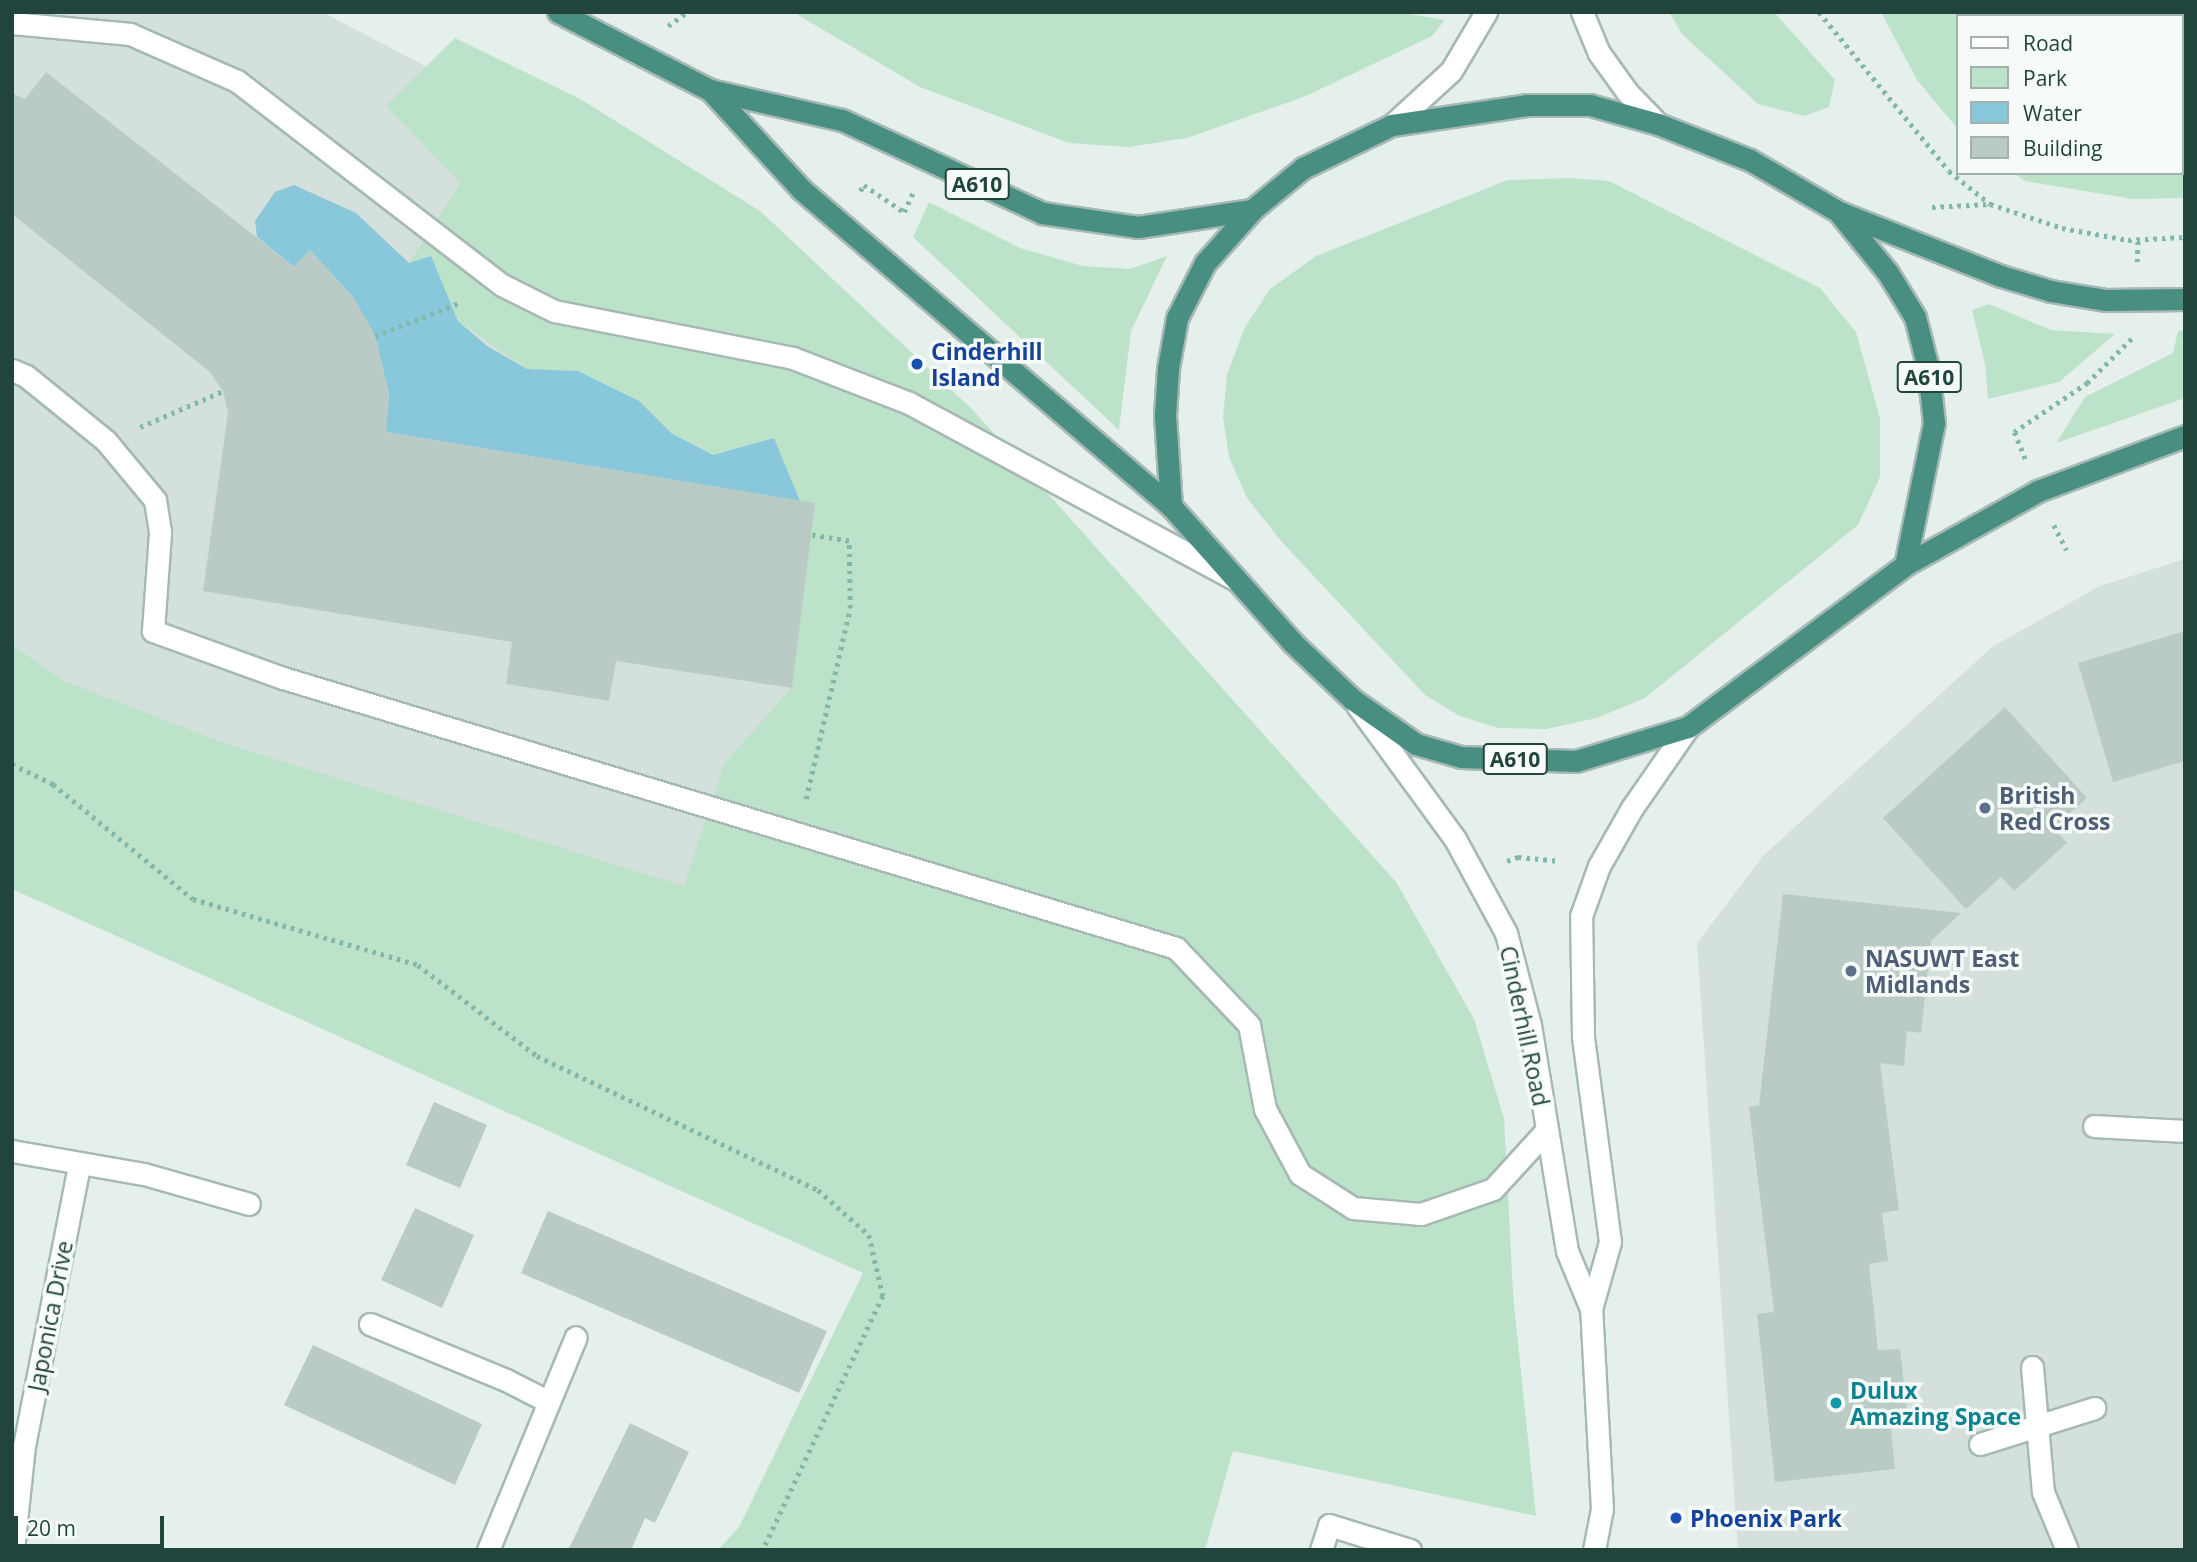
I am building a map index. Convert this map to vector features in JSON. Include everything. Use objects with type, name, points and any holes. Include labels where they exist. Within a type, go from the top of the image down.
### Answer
[{"type":"highway","name":"A610","points":[[558,12],[710,90],[842,120],[1042,213],[1138,227],[1252,210]]},
{"type":"highway","name":"A610","points":[[710,90],[802,190],[841,220],[1171,506],[1292,642],[1353,699],[1416,744],[1461,757],[1576,761],[1688,727],[1905,565],[2038,491],[2185,436]]},
{"type":"highway","name":"A610","points":[[1171,506],[1165,415],[1177,318],[1205,264],[1252,210],[1303,168],[1392,125],[1527,105],[1590,105],[1658,124],[1750,160],[1839,212],[2051,291],[2135,302],[2185,299]]},
{"type":"highway","name":"A610","points":[[1839,212],[1888,272],[1915,317],[1928,368],[1934,423],[1905,565]]},
{"type":"street","points":[[1392,125],[1451,71],[1486,12]]},
{"type":"street","points":[[1582,12],[1599,53],[1627,92],[1658,124]]},
{"type":"street","points":[[12,23],[130,34],[237,81],[502,285],[554,311],[793,358],[909,403],[1239,582]]},
{"type":"street","points":[[12,370],[26,376],[106,441],[155,500],[160,533],[153,631],[283,678],[1176,948],[1248,1026],[1265,1109],[1300,1174],[1353,1208],[1422,1214],[1493,1189],[1546,1131]]},
{"type":"street","name":"Cinderhill Road","points":[[1353,699],[1440,816],[1506,933],[1523,990],[1567,1251],[1591,1308]]},
{"type":"street","name":"Cinderhill Road","points":[[1594,1550],[1602,1509],[1591,1308],[1610,1242],[1583,1037],[1579,951],[1581,916],[1597,869],[1632,808],[1688,727]]},
{"type":"street","points":[[2094,1126],[2185,1131]]},
{"type":"street","points":[[12,1151],[79,1166],[144,1174],[249,1204]]},
{"type":"street","name":"Japonica Drive","points":[[13,1550],[24,1446],[79,1166]]},
{"type":"street","points":[[370,1324],[506,1380],[549,1402]]},
{"type":"street","points":[[488,1550],[576,1337]]},
{"type":"street","points":[[2032,1367],[2043,1492],[2067,1550]]},
{"type":"street","points":[[1980,1444],[2094,1408]]},
{"type":"street","points":[[1321,1550],[1329,1525],[1410,1550]]},
{"type":"path","points":[[1819,12],[1950,171],[1990,204],[2062,229],[2128,240],[2185,237]]},
{"type":"path","points":[[841,220],[864,186],[904,212],[928,160]]},
{"type":"path","points":[[2067,551],[2014,432],[2087,383],[2133,340],[2135,302]]},
{"type":"path","points":[[375,336],[452,306]]},
{"type":"path","points":[[106,441],[223,391]]},
{"type":"path","points":[[798,834],[850,608],[849,541],[812,535]]},
{"type":"path","points":[[12,764],[53,784],[193,899],[418,965],[537,1056],[818,1190],[869,1235],[883,1296],[763,1550]]},
{"type":"path","points":[[1473,873],[1518,857],[1597,869]]},
{"type":"shaded area","points":[[12,12],[322,12],[490,100],[1396,882],[1474,1019],[1504,1119],[1513,1295],[12,677]]},
{"type":"shaded area","points":[[2185,559],[2185,1550],[1738,1550],[1697,943],[1763,856],[1992,647],[2100,586]]},
{"type":"green space","points":[[793,12],[1398,12],[1445,20],[1432,36],[1306,96],[1187,138],[1128,147],[1069,143],[920,87]]},
{"type":"green space","points":[[1669,12],[1774,12],[1835,80],[1829,107],[1804,116],[1758,104],[1682,34]]},
{"type":"green space","points":[[1970,12],[1986,14],[1955,14],[1955,126],[1917,80],[1882,14]]},
{"type":"green space","points":[[455,38],[582,100],[760,211],[973,410],[1396,882],[1474,1019],[1504,1119],[1513,1295],[1536,1516],[1233,1451],[1205,1550],[718,1550],[739,1527],[863,1273],[12,889],[12,645],[64,681],[227,744],[684,886],[724,764],[792,687],[800,501],[774,438],[713,455],[671,433],[639,401],[578,371],[527,369],[458,321],[409,263],[461,183],[386,106]]},
{"type":"green space","points":[[2183,117],[2185,198],[2132,199],[2025,181],[2017,175],[2183,175]]},
{"type":"green space","points":[[1570,178],[1609,181],[1820,288],[1856,332],[1880,418],[1880,477],[1858,525],[1645,698],[1597,718],[1546,729],[1498,728],[1460,716],[1425,695],[1281,541],[1247,498],[1229,457],[1223,417],[1227,375],[1245,327],[1270,289],[1316,256],[1508,180]]},
{"type":"green space","points":[[929,202],[1020,248],[1083,266],[1130,269],[1167,256],[1131,331],[1119,430],[913,237]]},
{"type":"green space","points":[[1989,304],[2051,330],[2115,334],[2059,382],[1988,399],[1985,364],[1972,310]]},
{"type":"green space","points":[[2185,330],[2185,398],[2056,443],[2085,397],[2173,353],[2178,331]]},
{"type":"water","points":[[294,185],[356,213],[409,263],[431,256],[458,321],[487,346],[527,369],[578,371],[639,401],[671,433],[713,455],[774,438],[800,501],[386,432],[389,394],[375,336],[353,297],[310,250],[294,267],[257,237],[255,221],[275,192]]},
{"type":"building","points":[[46,72],[294,267],[310,250],[353,297],[375,336],[389,394],[386,432],[815,503],[792,688],[616,661],[609,701],[506,684],[512,642],[203,591],[228,413],[223,391],[210,372],[12,214],[12,93],[25,99]]},
{"type":"building","points":[[2185,631],[2185,761],[2113,782],[2078,663]]},
{"type":"building","name":"British Red Cross","points":[[2005,707],[2087,798],[2053,828],[2067,843],[2014,891],[2001,877],[1966,909],[1883,818]]},
{"type":"building","points":[[1783,894],[1961,913],[1931,941],[1921,1033],[1907,1031],[1904,1066],[1880,1063],[1899,1210],[1882,1213],[1888,1261],[1869,1264],[1878,1350],[1900,1349],[1908,1419],[1890,1421],[1895,1469],[1775,1482],[1757,1314],[1774,1312],[1749,1107],[1759,1105]]},
{"type":"building","points":[[434,1102],[487,1125],[460,1188],[406,1165]]},
{"type":"building","points":[[415,1208],[474,1235],[442,1308],[381,1280]]},
{"type":"building","points":[[548,1211],[827,1331],[799,1393],[521,1273]]},
{"type":"building","points":[[313,1345],[482,1424],[455,1485],[284,1405]]},
{"type":"building","points":[[630,1423],[689,1452],[655,1523],[645,1518],[631,1550],[568,1550]]},
{"type":"place","name":"Cinderhill Island","points":[[917,364]]},
{"type":"place","name":"British Red Cross","points":[[1985,808]]},
{"type":"place","name":"NASUWT East Midlands","points":[[1851,971]]},
{"type":"place","name":"Dulux Amazing Space","points":[[1836,1403]]},
{"type":"place","name":"Phoenix Park","points":[[1676,1518]]}]
